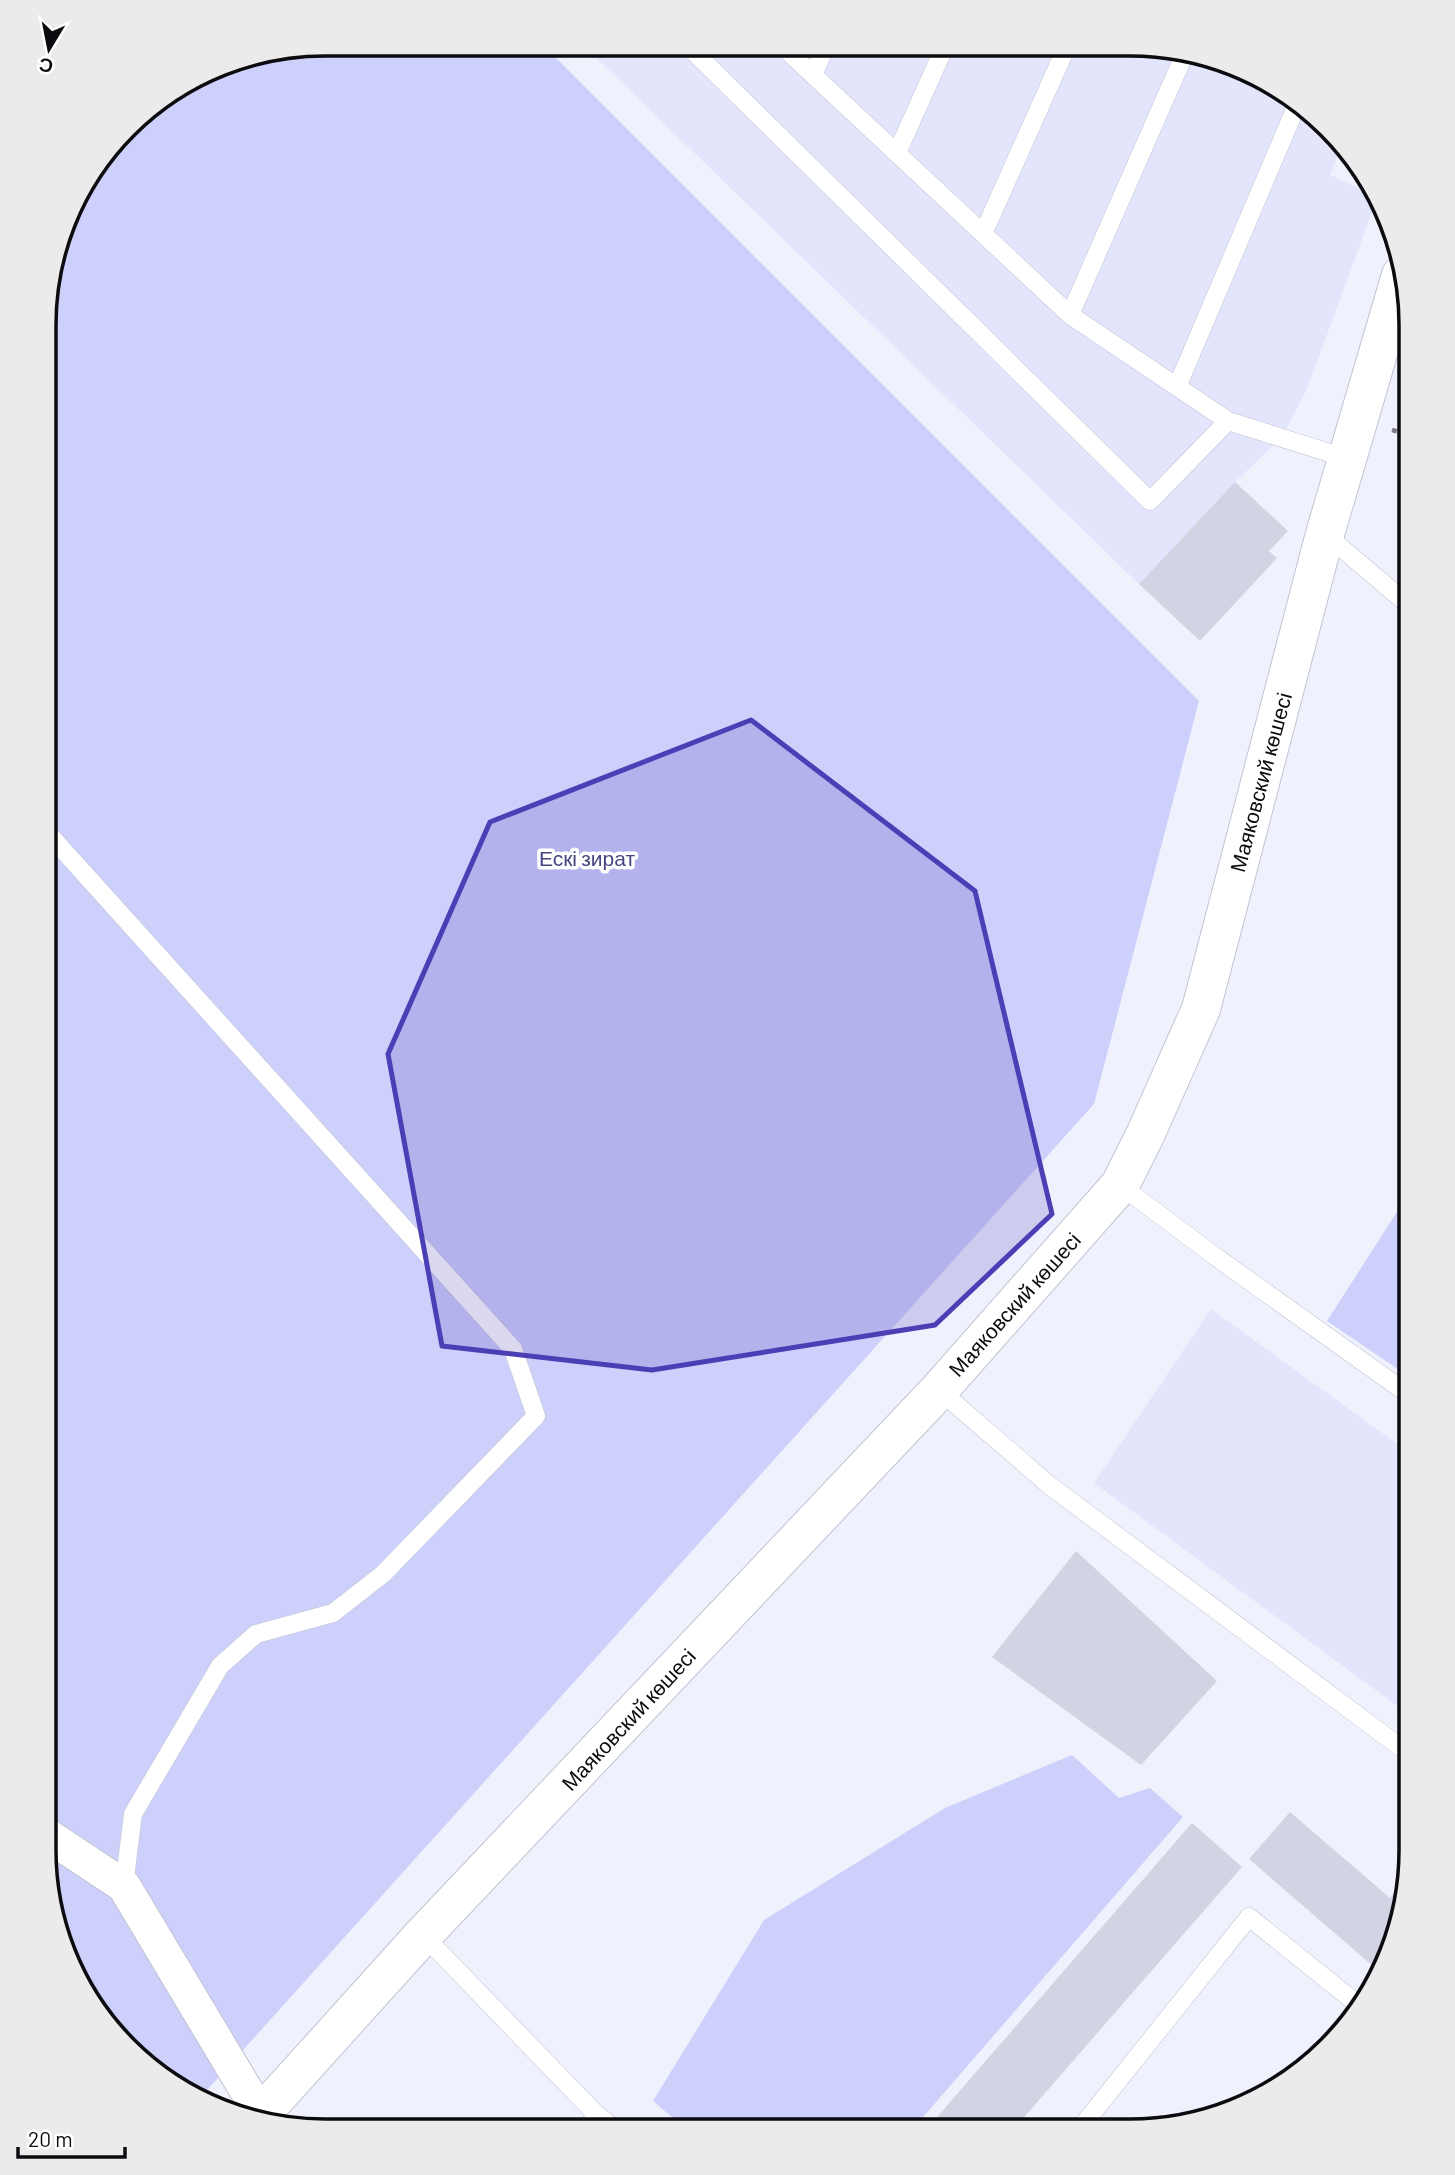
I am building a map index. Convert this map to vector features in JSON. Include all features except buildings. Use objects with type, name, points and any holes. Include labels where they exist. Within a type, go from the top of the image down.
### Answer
[{"type":"main road","name":"Маяковский көшесі","points":[[264,2112],[423,1935],[939,1390],[1120,1185],[1201,1009],[1325,534],[1397,289]]},
{"type":"street","points":[[56,1841],[124,1886],[254,2110]]},
{"type":"lane","points":[[698,56],[1150,501],[1228,421]]},
{"type":"lane","points":[[793,56],[1070,315],[1228,421],[1346,458]]},
{"type":"lane","points":[[813,75],[822,56]]},
{"type":"lane","points":[[897,153],[941,56]]},
{"type":"lane","points":[[983,234],[1063,56]]},
{"type":"lane","points":[[1070,315],[1182,61]]},
{"type":"lane","points":[[1177,387],[1294,112]]},
{"type":"lane","points":[[1325,534],[1399,597]]},
{"type":"lane","points":[[56,842],[513,1349],[536,1416],[383,1574],[333,1613],[256,1633],[220,1666],[133,1814],[124,1886]]},
{"type":"lane","points":[[1120,1185],[1399,1387]]},
{"type":"lane","points":[[939,1390],[1049,1485],[1399,1746]]},
{"type":"lane","points":[[1087,2119],[1249,1917],[1353,2001]]},
{"type":"lane","points":[[423,1935],[602,2119]]},
{"type":"lane","points":[[592,2119],[595,2113]]},
{"type":"highlighted area","points":[[751,720],[975,891],[1052,1214],[935,1325],[652,1370],[442,1346],[388,1054],[490,822]]},
{"type":"shaded area","points":[[594,56],[1165,58],[1200,65],[1233,76],[1280,101],[1308,123],[1338,155],[1330,175],[1363,189],[1373,210],[1307,389],[1282,437],[1235,482],[1139,584]]},
{"type":"shaded area","points":[[1211,1309],[1399,1445],[1399,1707],[1094,1483]]},
{"type":"green space","name":"Ескі зират","points":[[554,56],[1199,701],[1094,1104],[206,2091],[175,2074],[123,2028],[101,2000],[76,1953],[61,1903],[56,1850],[56,325],[61,272],[76,222],[101,175],[147,123],[175,101],[222,76],[255,65],[290,58]]},
{"type":"green space","points":[[1399,1209],[1399,1370],[1327,1321]]},
{"type":"green space","points":[[1072,1755],[1119,1798],[1150,1788],[1183,1817],[921,2119],[674,2119],[653,2101],[764,1920],[945,1808]]}]
